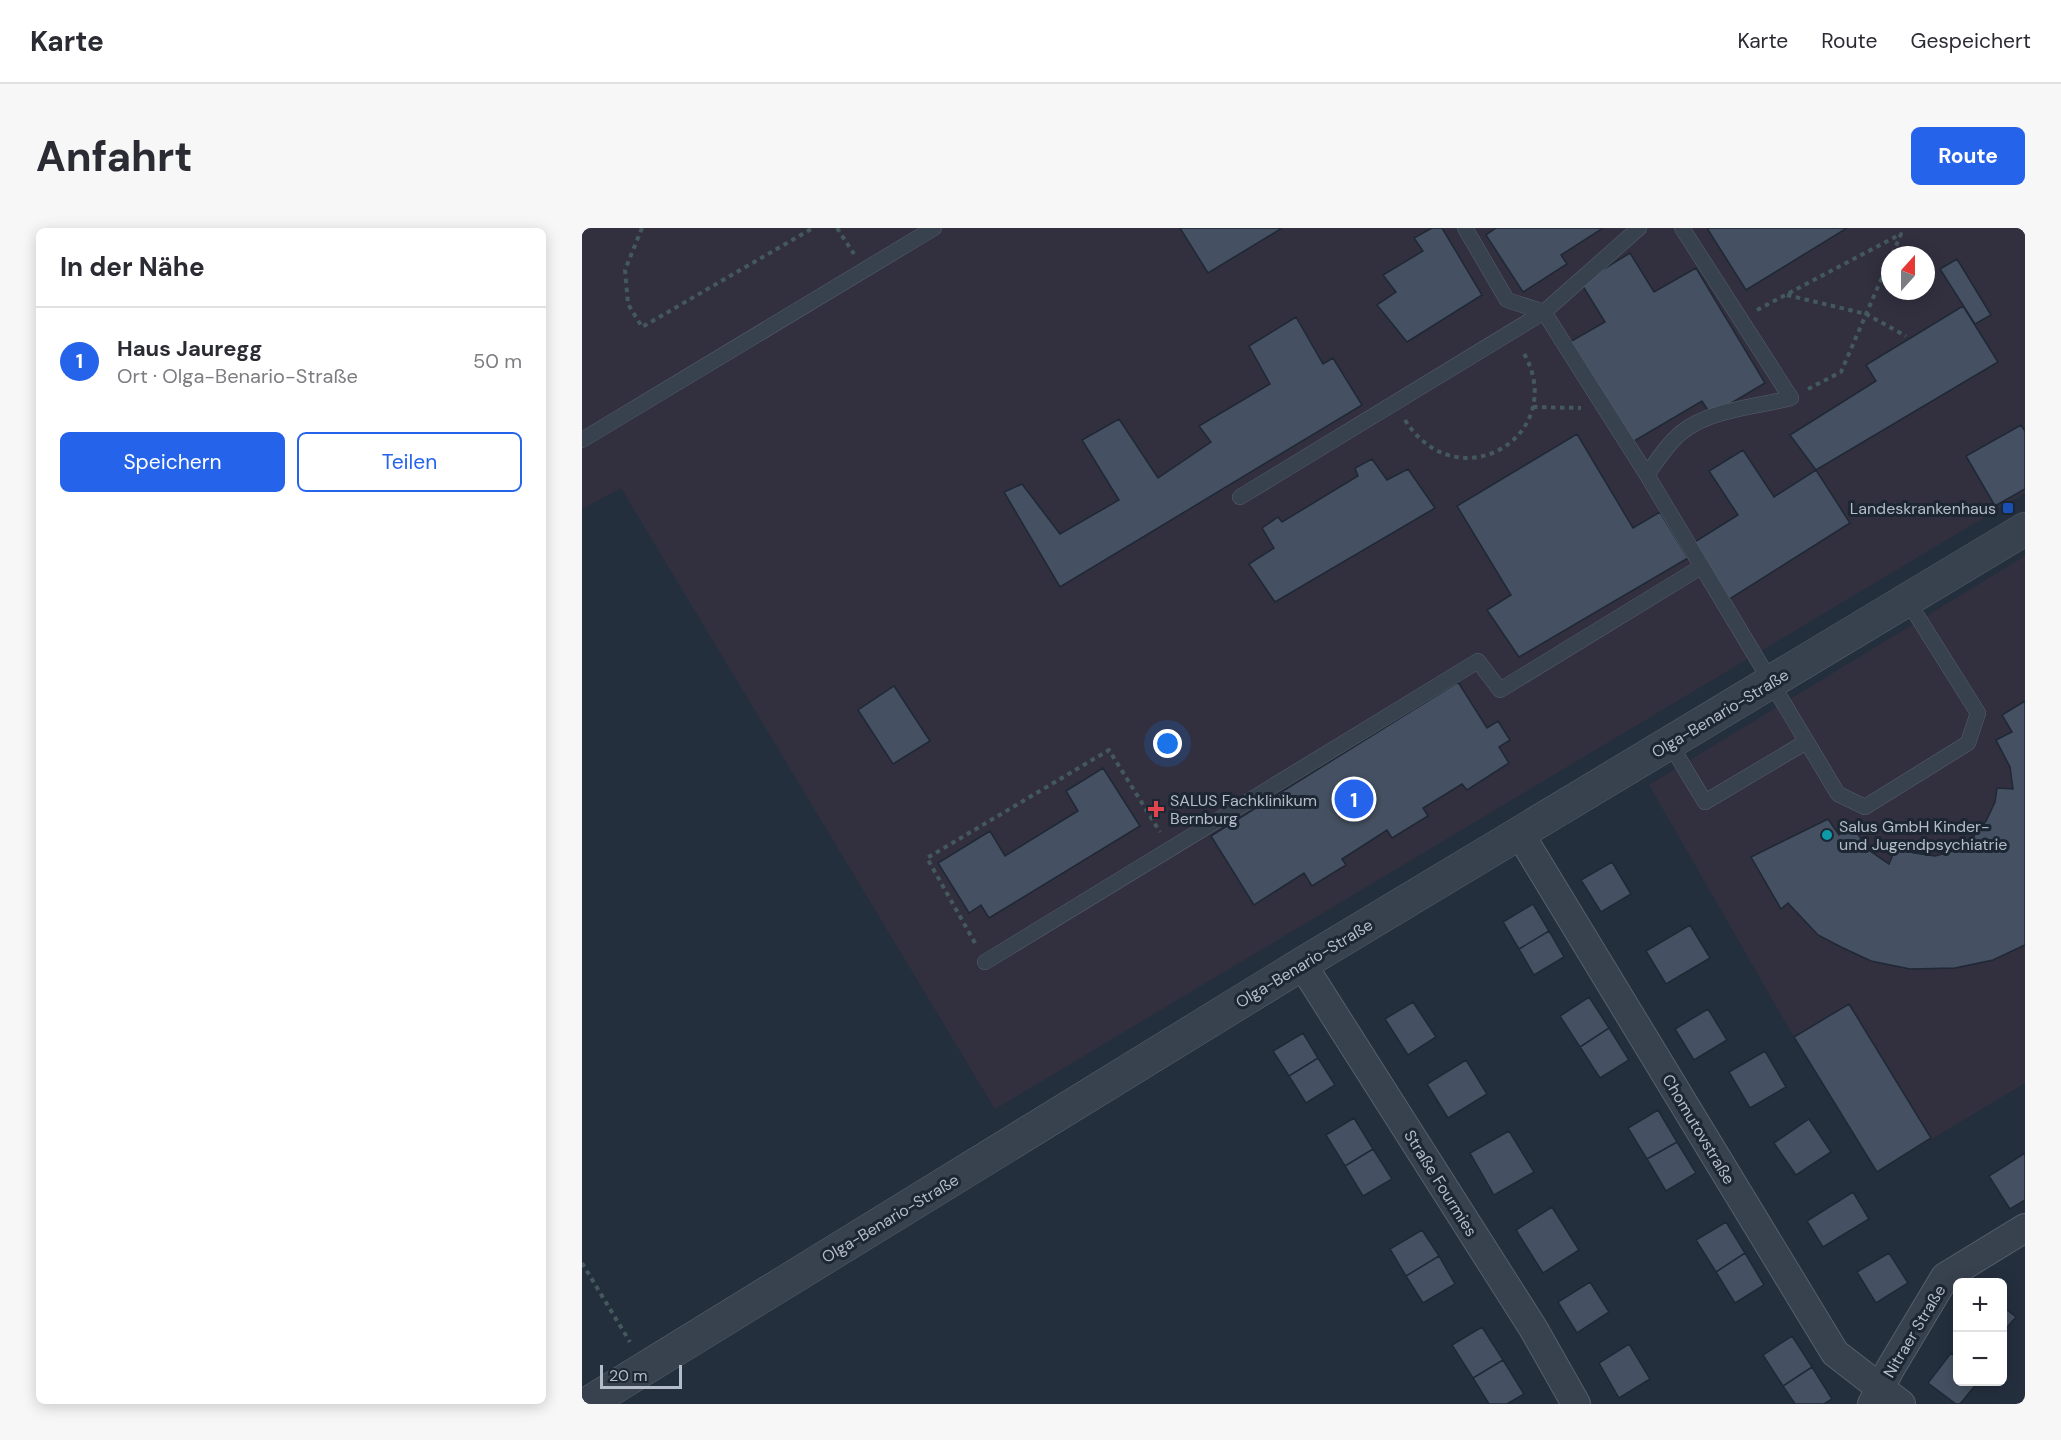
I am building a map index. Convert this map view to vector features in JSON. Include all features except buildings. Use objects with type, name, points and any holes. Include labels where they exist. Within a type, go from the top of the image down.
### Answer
[{"type":"street","name":"Olga-Benario-Straße","points":[[587,1404],[1302,964],[2025,529]]},
{"type":"street","name":"Chomutovstraße","points":[[1520,834],[1835,1353],[1884,1399]]},
{"type":"street","name":"Straße Fourmies","points":[[1302,964],[1533,1328],[1576,1404]]},
{"type":"street","name":"Nitraer Straße","points":[[1884,1399],[1945,1277],[2025,1228]]},
{"type":"lane","points":[[582,440],[934,228]]},
{"type":"lane","points":[[1465,228],[1506,300],[1544,312],[1647,475],[1838,794],[1865,807],[1968,743],[1978,712],[1907,600]]},
{"type":"lane","points":[[1240,497],[1544,312],[1639,228]]},
{"type":"lane","points":[[1647,475],[1682,432],[1704,420],[1731,411],[1791,398],[1682,228]]},
{"type":"lane","points":[[985,962],[1478,661],[1500,690],[1701,567]]},
{"type":"lane","points":[[1670,744],[1705,802],[1806,742]]},
{"type":"path","points":[[642,228],[625,270],[628,304],[642,327],[813,228]]},
{"type":"path","points":[[837,228],[864,270]]},
{"type":"path","points":[[1740,319],[1901,234],[1896,246]]},
{"type":"path","points":[[1791,398],[1841,372],[1881,280]]},
{"type":"path","points":[[1786,295],[1866,314],[1906,336]]},
{"type":"path","points":[[1395,403],[1417,436],[1432,448],[1454,458],[1493,454],[1509,445],[1528,421],[1535,394],[1528,359],[1511,332]]},
{"type":"path","points":[[1533,407],[1605,409]]},
{"type":"path","points":[[985,962],[927,858],[1109,750],[1171,849]]},
{"type":"path","points":[[582,1263],[646,1368]]},
{"type":"shaded area","name":"SALUS Fachklinikum Bernburg","points":[[582,228],[2025,228],[2025,493],[995,1109],[621,488],[582,509]]},
{"type":"shaded area","points":[[2025,556],[2025,1083],[1877,1172],[1794,1037],[1649,785]]},
{"type":"place","name":"Landeskrankenhaus","points":[[2008,508]]},
{"type":"place","name":"Haus Jauregg","points":[[1354,799]]},
{"type":"place","name":"SALUS Fachklinikum Bernburg","points":[[1156,809]]},
{"type":"place","name":"Salus GmbH Kinder- und Jugendpsychiatrie","points":[[1827,835]]}]
